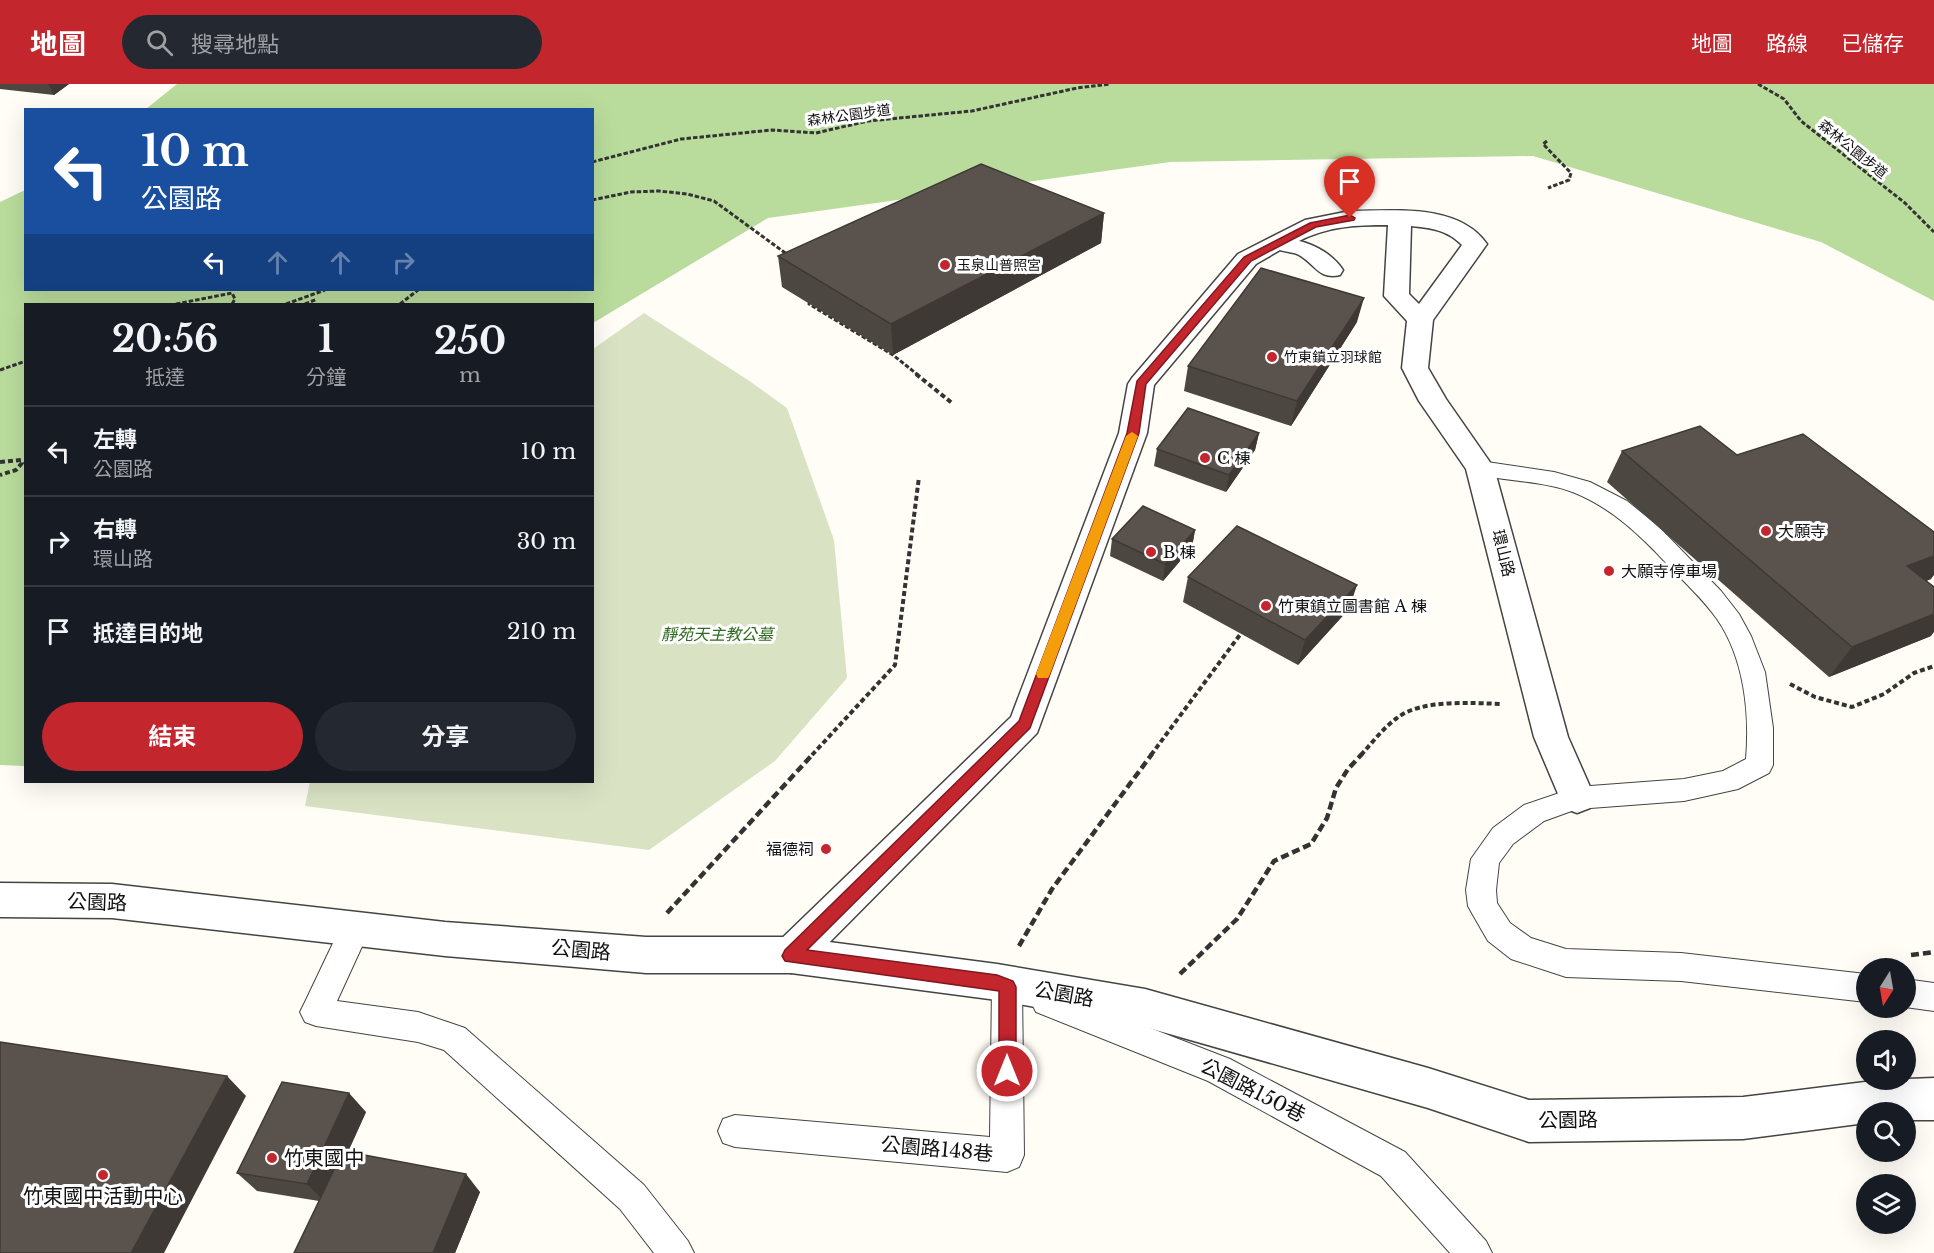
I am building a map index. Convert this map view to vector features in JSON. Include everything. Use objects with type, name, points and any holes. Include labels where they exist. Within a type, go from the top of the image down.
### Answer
[{"type":"street","name":"環山路","points":[[790,956],[1025,724],[1133,433],[1141,384],[1247,259],[1313,225],[1350,218],[1436,221],[1459,229],[1475,244],[1420,320],[1415,368],[1433,401],[1483,476],[1551,737],[1573,790]]},
{"type":"street","points":[[1400,218],[1396,296],[1420,320]]},
{"type":"street","points":[[1277,242],[1307,250],[1331,270]]},
{"type":"street","name":"公園路","points":[[0,900],[112,901],[445,939],[629,953],[790,956],[1002,984],[1145,1008],[1428,1088],[1529,1121],[1743,1118],[1885,1100],[1934,1099]]},
{"type":"lane","points":[[1483,476],[1572,483],[1597,494],[1628,514],[1658,540],[1730,618],[1746,657],[1756,691],[1762,736],[1759,765],[1728,781],[1684,790],[1573,790],[1534,813],[1503,836],[1485,859],[1481,890],[1483,906],[1498,932],[1522,949],[1566,963],[1681,967],[1856,987]]},
{"type":"lane","points":[[355,929],[316,1012],[418,1027],[454,1039],[632,1197],[676,1253]]},
{"type":"lane","name":"公園路148巷","points":[[735,1131],[1007,1155],[1002,984]]},
{"type":"lane","name":"公園路150巷","points":[[1002,984],[1220,1070],[1393,1164],[1474,1253]]},
{"type":"lane","points":[[1916,995],[1934,997]]},
{"type":"path","name":"森林公園步道","points":[[594,161],[681,139],[772,130],[816,133],[868,121],[972,111],[1077,88],[1110,84]]},
{"type":"path","name":"森林公園步道","points":[[1758,84],[1784,99],[1801,121],[1905,203],[1934,232]]},
{"type":"path","points":[[1547,141],[1543,144],[1570,173],[1569,180],[1548,188]]},
{"type":"path","points":[[594,200],[631,192],[659,191],[687,194],[714,201],[793,258]]},
{"type":"path","points":[[289,303],[323,291]]},
{"type":"path","points":[[401,303],[417,291]]},
{"type":"path","points":[[181,303],[232,293],[235,299],[233,303]]},
{"type":"path","points":[[811,293],[809,304],[893,355],[952,403]]},
{"type":"path","points":[[308,303],[317,300]]},
{"type":"path","points":[[0,370],[24,362]]},
{"type":"path","points":[[0,462],[17,459],[22,463],[16,470],[0,475]]},
{"type":"path","points":[[629,953],[895,665],[919,477]]},
{"type":"path","points":[[1002,984],[1052,889],[1242,632]]},
{"type":"path","points":[[1746,657],[1772,675],[1815,697],[1852,707],[1884,694],[1914,673],[1934,666]]},
{"type":"path","points":[[1145,1008],[1237,919],[1274,861],[1311,844],[1327,818],[1336,788],[1348,769],[1396,718],[1415,707],[1472,703],[1543,705]]},
{"type":"green space","points":[[177,84],[1934,84],[1934,301],[1821,242],[1533,156],[1170,162],[768,218],[594,322],[594,303],[24,303],[24,766],[0,765],[0,202],[24,190],[24,291],[594,291],[594,108],[147,108]]},
{"type":"green space","name":"靜苑天主教公墓","points":[[644,313],[787,408],[834,540],[847,678],[775,761],[649,850],[305,806],[310,783],[594,783],[594,348]]},
{"type":"building","name":"玉泉山普照宮","points":[[981,164],[1104,213],[891,324],[778,256]]},
{"type":"building","name":"竹東鎮立羽球館","points":[[1261,268],[1364,298],[1297,401],[1188,366]]},
{"type":"building","points":[[1188,408],[1259,433],[1229,475],[1157,449]]},
{"type":"building","name":"大願寺","points":[[1700,426],[1737,455],[1803,434],[1934,532],[1934,556],[1907,566],[1934,587],[1934,614],[1852,647],[1622,451]]},
{"type":"building","points":[[1143,506],[1195,530],[1165,564],[1112,539]]},
{"type":"building","points":[[1237,526],[1357,585],[1305,640],[1188,577]]},
{"type":"building","name":"竹東國中活動中心","points":[[0,1042],[227,1076],[131,1253],[0,1253]]},
{"type":"building","points":[[282,1082],[349,1093],[307,1184],[237,1173]]},
{"type":"building","points":[[343,1151],[466,1174],[433,1253],[294,1253]]},
{"type":"slow traffic","points":[[1043,674],[1096,527],[1132,436]]},
{"type":"place","name":"玉泉山普照宮","points":[[945,265]]},
{"type":"place","name":"竹東鎮立羽球館","points":[[1272,357]]},
{"type":"place","name":"C 棟","points":[[1205,458]]},
{"type":"place","name":"大願寺","points":[[1766,531]]},
{"type":"place","name":"B 棟","points":[[1151,552]]},
{"type":"place","name":"大願寺停車場","points":[[1609,571]]},
{"type":"place","name":"竹東鎮立圖書館 A 棟","points":[[1266,606]]},
{"type":"place","name":"福德祠","points":[[826,849]]},
{"type":"place","name":"竹東國中","points":[[272,1158]]},
{"type":"place","name":"竹東國中活動中心","points":[[103,1175]]},
{"type":"route","points":[[1007,1071],[1007,987],[997,982],[790,956],[1025,724],[1096,527],[1133,433],[1141,384],[1247,259],[1313,225],[1350,218]]}]
